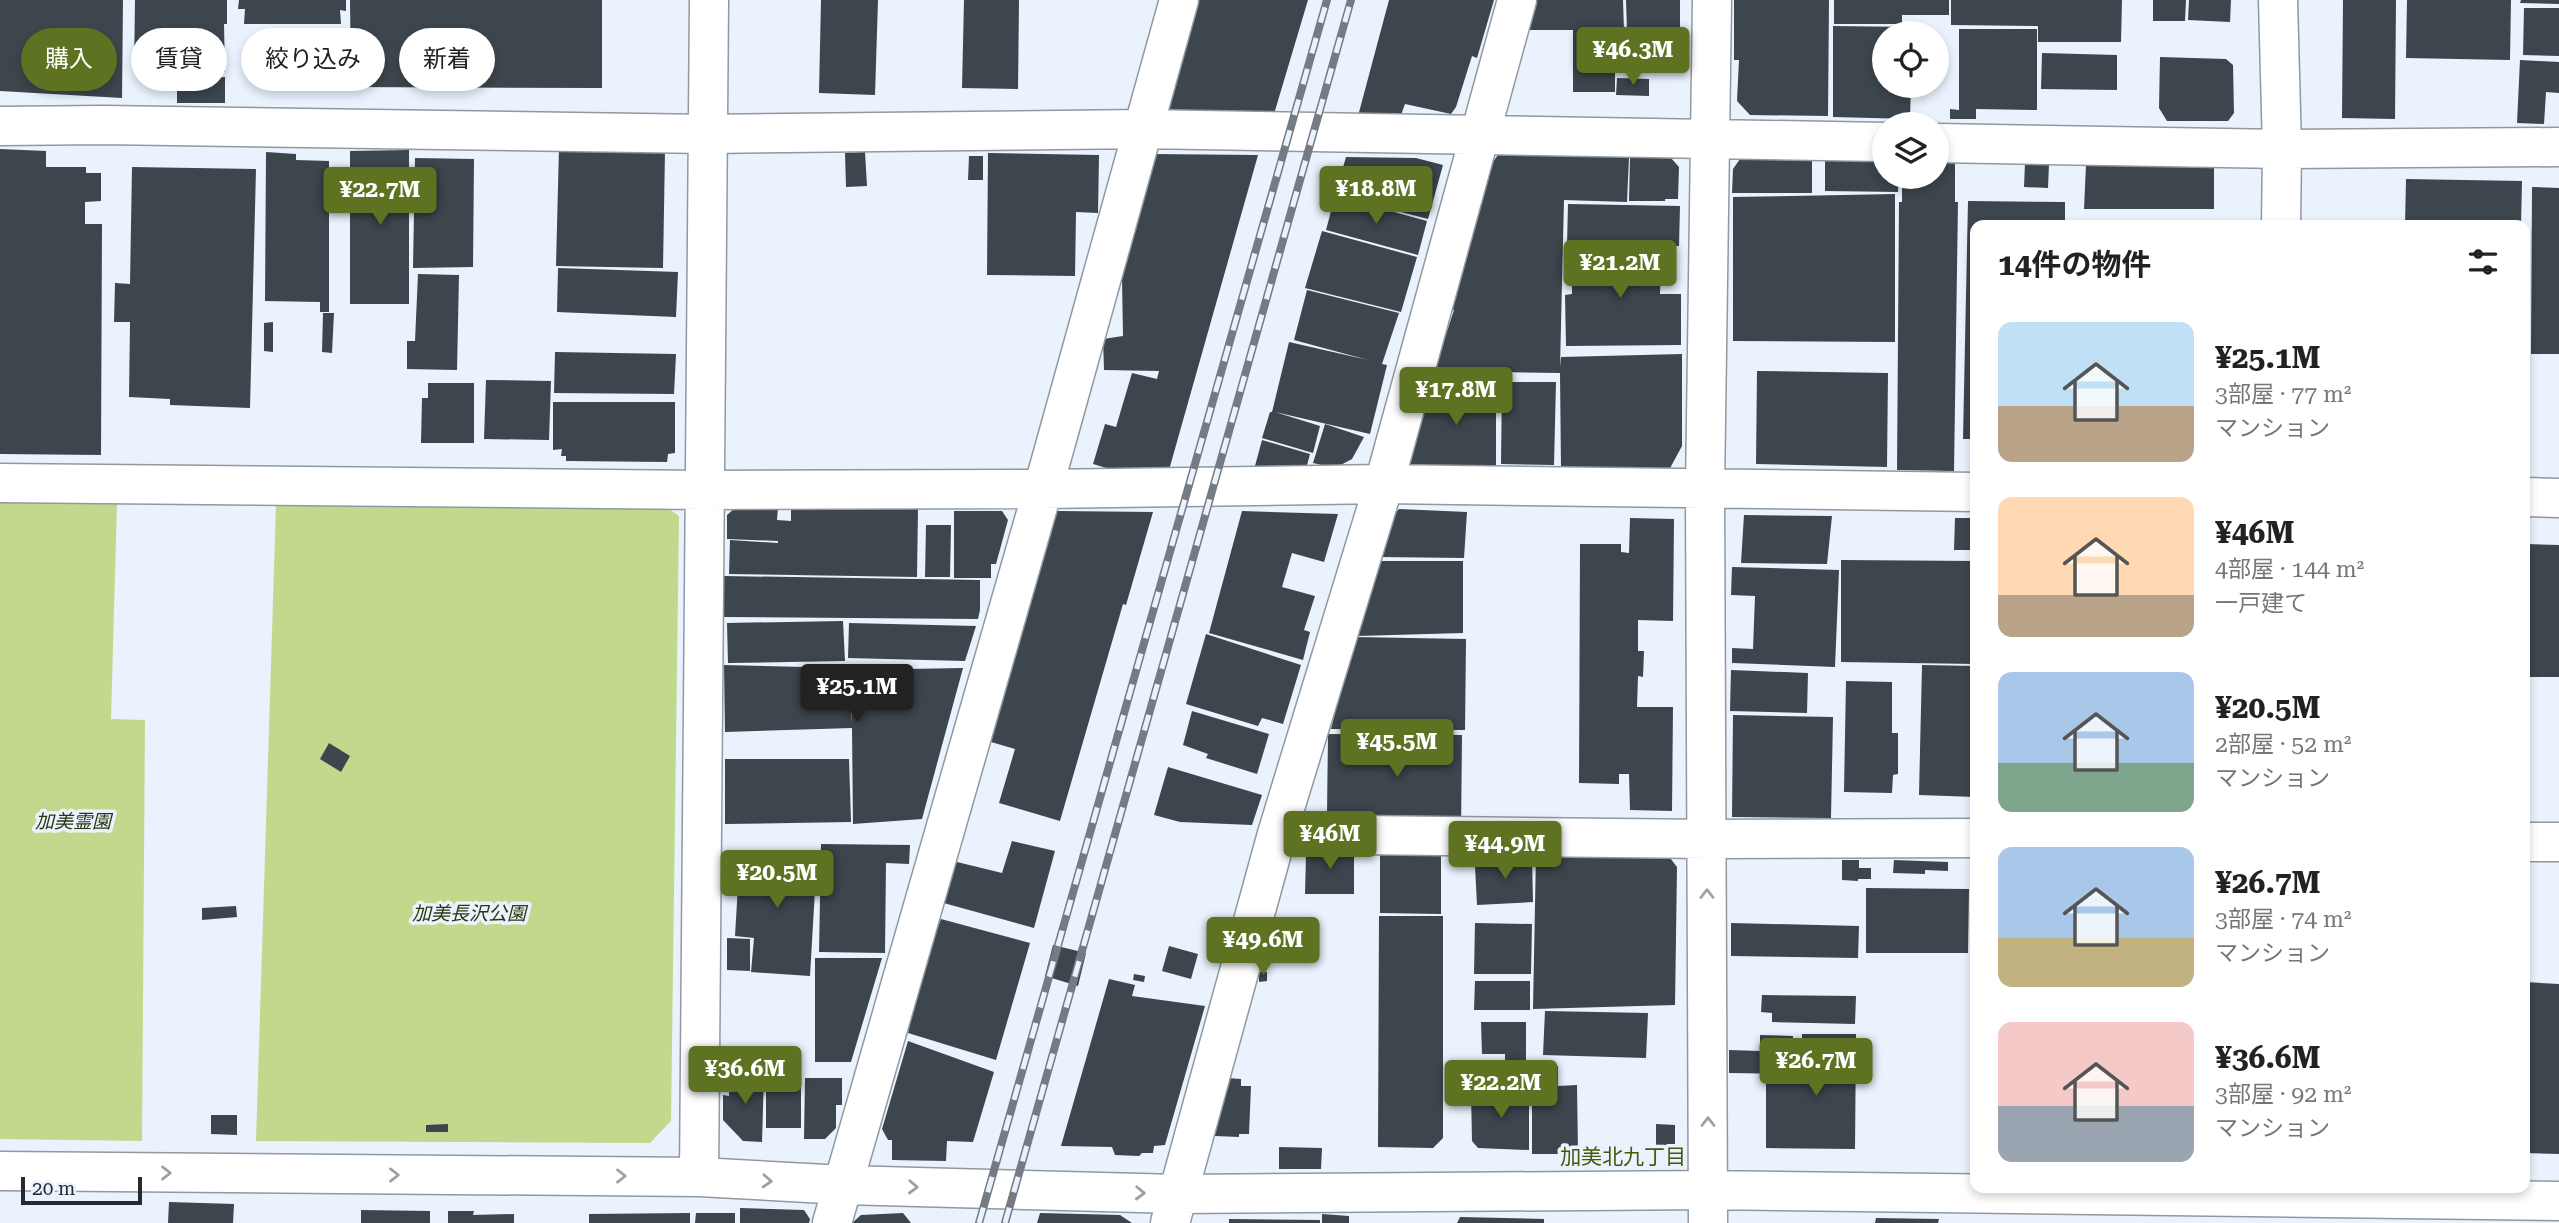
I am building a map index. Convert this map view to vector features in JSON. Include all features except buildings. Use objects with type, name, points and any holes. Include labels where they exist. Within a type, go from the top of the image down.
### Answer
[{"type":"street","points":[[699,1177],[709,0]]},
{"type":"street","points":[[832,1223],[1043,489],[1179,0]]},
{"type":"street","points":[[1174,1209],[1277,834],[1384,484],[1517,0]]},
{"type":"street","points":[[1708,1206],[1705,490],[1712,0]]},
{"type":"street","points":[[2278,0],[2281,220]]},
{"type":"street","points":[[0,126],[103,125],[707,134],[1142,128],[1872,142]]},
{"type":"street","points":[[1949,143],[2282,149],[2559,147]]},
{"type":"street","points":[[0,484],[703,489],[1043,489],[1384,484],[1970,492]]},
{"type":"street","points":[[2530,497],[2559,498]]},
{"type":"street","points":[[1277,834],[1970,838]]},
{"type":"street","points":[[2530,842],[2559,842]]},
{"type":"street","points":[[0,1171],[699,1177],[1174,1209],[2265,1203],[2466,1211],[2559,1201]]},
{"type":"green space","name":"加美霊園","points":[[0,502],[117,502],[111,719],[145,720],[142,1141],[0,1139]]},
{"type":"green space","name":"加美長沢公園","points":[[276,505],[666,507],[679,516],[671,1121],[650,1143],[256,1141]]},
{"type":"railway","points":[[979,1223],[1327,0]]},
{"type":"railway","points":[[1005,1223],[1351,0]]},
{"type":"district","name":"加美北九丁目","points":[[1623,1157]]}]
